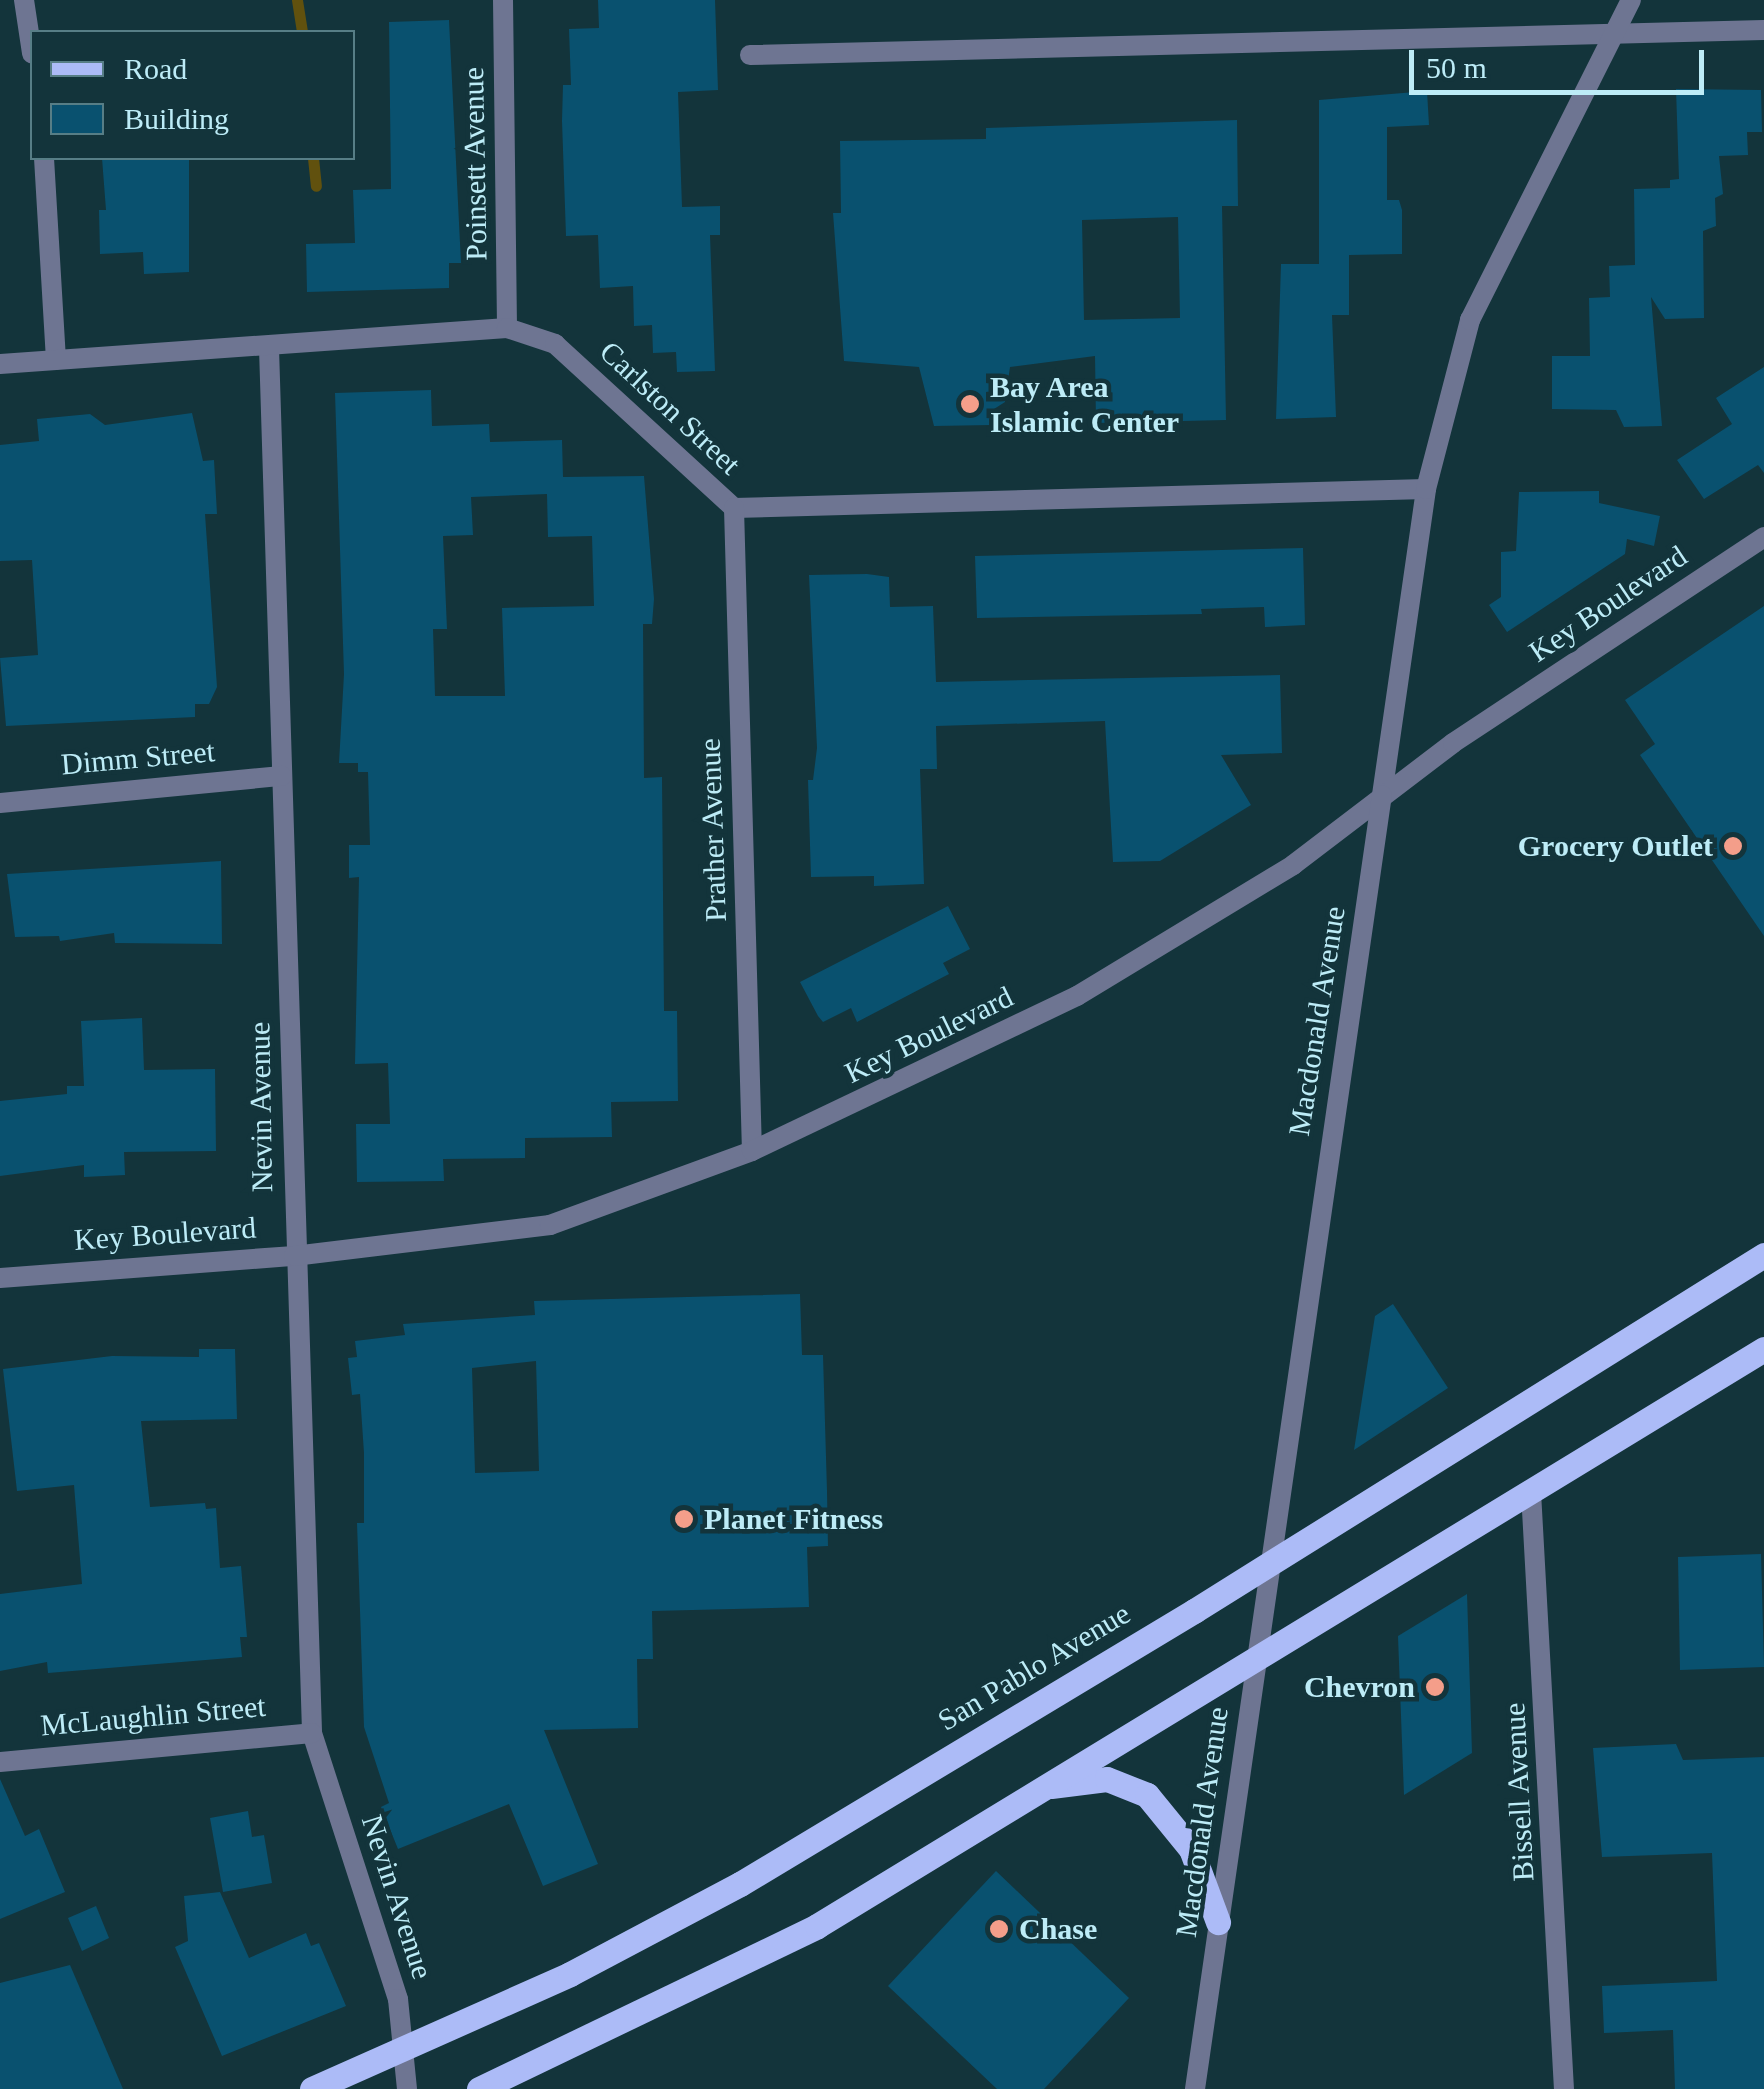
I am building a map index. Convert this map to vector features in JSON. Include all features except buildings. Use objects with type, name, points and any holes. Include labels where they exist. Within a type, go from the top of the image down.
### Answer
[{"type":"main road","name":"San Pablo Avenue","points":[[312,2089],[403,2050],[740,1884],[1269,1564],[1764,1255]]},
{"type":"main road","points":[[479,2089],[817,1926],[1764,1349]]},
{"type":"main road","points":[[1042,1788],[1107,1779],[1146,1796],[1191,1849],[1218,1922]]},
{"type":"street","points":[[24,0],[30,40]]},
{"type":"street","name":"Poinsett Avenue","points":[[503,0],[508,328]]},
{"type":"street","name":"Macdonald Avenue","points":[[1194,2089],[1426,489],[1470,320],[1631,0]]},
{"type":"street","points":[[750,55],[1764,30]]},
{"type":"street","points":[[44,160],[56,360]]},
{"type":"street","name":"Carlston Street","points":[[0,364],[508,328],[555,344],[734,508],[1426,489]]},
{"type":"street","name":"Nevin Avenue","points":[[268,348],[312,1733],[398,1999],[407,2089]]},
{"type":"street","name":"Prather Avenue","points":[[734,508],[752,1151]]},
{"type":"street","name":"Key Boulevard","points":[[0,1278],[294,1256],[550,1225],[752,1151],[1078,996],[1293,865],[1382,795],[1764,536]]},
{"type":"street","name":"Dimm Street","points":[[0,803],[282,776]]},
{"type":"street","name":"Bissell Avenue","points":[[1531,1492],[1564,2089]]},
{"type":"street","name":"McLaughlin Street","points":[[0,1762],[312,1733]]},
{"type":"waterway","points":[[297,0],[302,30]]},
{"type":"waterway","points":[[313,160],[316,186]]},
{"type":"place","name":"Bay Area Islamic Center","points":[[970,404]]},
{"type":"place","name":"Grocery Outlet","points":[[1733,846]]},
{"type":"place","name":"Planet Fitness","points":[[684,1519]]},
{"type":"place","name":"Chevron","points":[[1435,1687]]},
{"type":"place","name":"Chase","points":[[999,1929]]}]
